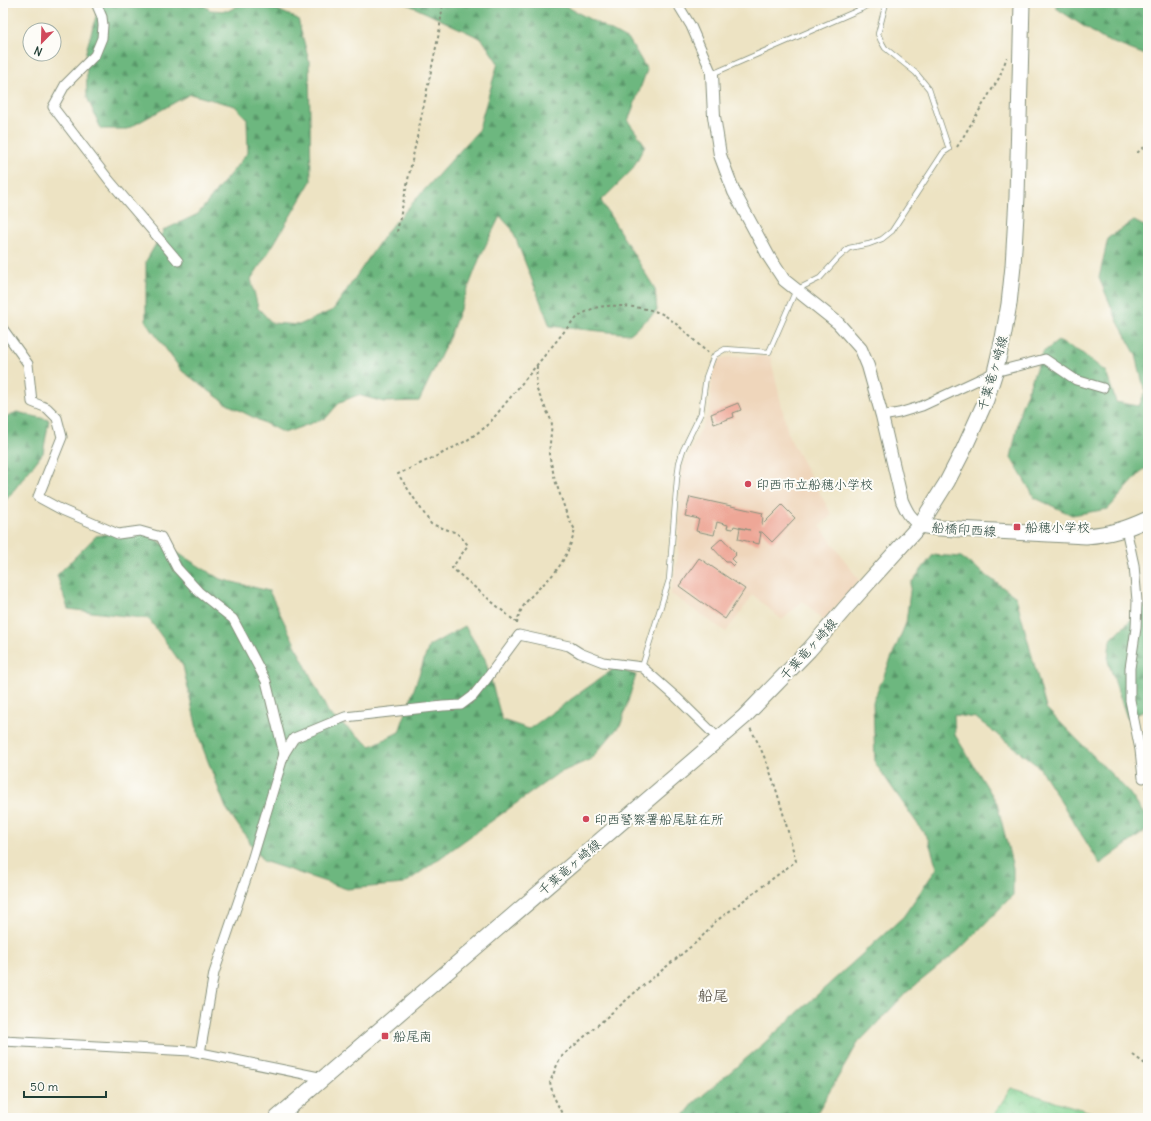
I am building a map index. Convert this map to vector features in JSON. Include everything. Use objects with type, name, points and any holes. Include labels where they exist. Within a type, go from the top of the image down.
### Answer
[{"type":"main road","name":"千葉竜ヶ崎線","points":[[277,1118],[744,718],[809,650],[920,525],[936,500],[963,451],[986,400],[995,372],[1009,304],[1014,266],[1017,197],[1022,3]]},
{"type":"main road","name":"船橋印西線","points":[[920,525],[939,528],[1086,536],[1106,534],[1126,529],[1148,519]]},
{"type":"street","points":[[96,3],[102,17],[103,25],[102,38],[95,55],[65,85],[53,107],[109,180],[178,261]]},
{"type":"street","points":[[682,5],[712,74],[714,116],[720,154],[734,192],[769,258],[784,280],[838,324],[861,349],[868,366],[882,416],[902,501],[908,515],[912,520],[920,525]]},
{"type":"street","points":[[3,329],[28,364],[32,402],[47,408],[57,418],[62,437],[38,497],[62,510],[118,534],[140,531],[161,537],[177,568],[199,592],[233,619],[266,681],[284,754]]},
{"type":"street","points":[[882,416],[899,413],[922,406],[995,372],[1045,359],[1076,380],[1103,388]]},
{"type":"street","points":[[1126,529],[1134,565],[1136,600],[1136,628],[1130,668],[1130,700],[1140,750],[1143,778]]},
{"type":"street","points":[[200,1053],[214,973],[252,863],[284,754],[294,738],[345,717],[461,705],[473,696],[519,635],[570,646],[580,653],[602,662],[642,667],[676,697],[719,739]]},
{"type":"street","points":[[3,1041],[200,1053],[324,1078]]},
{"type":"lane","points":[[712,74],[861,9],[871,3]]},
{"type":"lane","points":[[642,667],[663,604],[669,580],[679,463],[691,431],[698,422],[701,413],[706,377],[713,358],[725,349],[769,352],[796,290],[820,278],[849,248],[869,244],[882,239],[892,231],[943,153],[950,149],[929,89],[916,73],[885,48],[881,41],[878,34],[886,3]]},
{"type":"path","points":[[398,232],[436,48],[443,3]]},
{"type":"path","points":[[950,149],[955,150],[999,78],[1009,52]]},
{"type":"path","points":[[1137,154],[1148,144]]},
{"type":"path","points":[[517,623],[452,568],[468,545],[457,533],[431,524],[398,474],[466,441],[487,426],[572,322],[583,313],[596,307],[611,306],[647,308],[662,314],[713,358]]},
{"type":"path","points":[[519,635],[517,623],[521,610],[530,597],[555,572],[565,558],[575,530],[567,515],[555,480],[549,454],[552,422],[536,388],[537,365]]},
{"type":"path","points":[[564,1118],[553,1094],[550,1082],[560,1058],[639,989],[699,940],[716,922],[796,861],[778,796],[758,742],[744,718]]},
{"type":"path","points":[[1132,1055],[1148,1066]]},
{"type":"shaded area","name":"印西市立船穂小学校","points":[[770,356],[789,437],[832,515],[820,526],[859,580],[823,621],[803,601],[782,620],[752,594],[749,601],[726,632],[671,594],[678,554],[681,471],[710,410],[712,374],[718,359],[729,357]]},
{"type":"green space","points":[[100,3],[201,3],[210,10],[228,11],[243,3],[262,3],[298,19],[309,61],[311,181],[272,247],[251,279],[258,308],[272,323],[299,325],[333,310],[388,230],[478,131],[498,63],[482,39],[405,3],[560,3],[630,41],[647,70],[628,121],[645,145],[632,170],[601,201],[655,289],[657,311],[630,334],[550,326],[512,229],[500,216],[480,257],[449,338],[419,401],[384,402],[358,395],[340,402],[326,418],[284,433],[227,404],[182,371],[146,322],[146,261],[164,230],[198,214],[248,152],[247,119],[235,106],[190,94],[127,129],[101,129],[87,97],[86,51]]},
{"type":"green space","points":[[1056,3],[1148,3],[1148,56],[1103,39],[1056,8]]},
{"type":"green space","points":[[1134,221],[1148,228],[1148,468],[1143,470],[1108,509],[1072,515],[1035,498],[1011,458],[1021,408],[1042,353],[1058,341],[1082,353],[1106,372],[1116,402],[1139,406],[1145,392],[1136,355],[1117,320],[1099,278],[1108,238]]},
{"type":"green space","points":[[17,412],[49,420],[43,453],[3,504],[3,418]]},
{"type":"green space","points":[[137,528],[220,579],[269,591],[329,714],[371,746],[399,732],[429,646],[465,626],[485,659],[502,720],[529,729],[615,668],[636,675],[621,724],[591,759],[557,774],[404,884],[347,889],[263,861],[226,808],[199,738],[183,666],[149,619],[68,609],[57,575],[96,536]]},
{"type":"green space","points":[[933,555],[961,557],[1016,597],[1046,708],[1128,791],[1148,820],[1148,829],[1100,864],[1039,767],[976,718],[954,715],[955,735],[997,803],[1013,868],[1013,895],[959,950],[907,992],[858,1043],[814,1118],[682,1118],[695,1102],[762,1045],[903,917],[937,868],[928,839],[875,763],[873,702],[906,623],[911,583]]},
{"type":"green space","points":[[1148,605],[1148,710],[1127,718],[1108,661],[1110,640]]},
{"type":"green space","points":[[1011,1088],[1110,1118],[992,1118]]},
{"type":"building","points":[[738,403],[741,410],[733,413],[734,417],[714,424],[711,414]]},
{"type":"building","points":[[690,497],[763,513],[762,524],[782,505],[795,518],[772,542],[762,532],[758,532],[761,533],[759,544],[738,539],[740,528],[750,530],[734,526],[733,529],[727,528],[728,525],[717,522],[714,535],[696,531],[699,519],[685,516]]},
{"type":"building","points":[[722,538],[736,553],[732,559],[736,563],[733,566],[729,562],[726,562],[712,547]]},
{"type":"building","points":[[699,558],[745,589],[725,619],[679,586]]},
{"type":"place","name":"印西市立船穂小学校","points":[[748,484]]},
{"type":"place","name":"船穂小学校","points":[[1017,527]]},
{"type":"place","name":"印西警察署船尾駐在所","points":[[586,819]]},
{"type":"place","name":"船尾南","points":[[385,1036]]},
{"type":"district","name":"船尾","points":[[713,996]]}]
